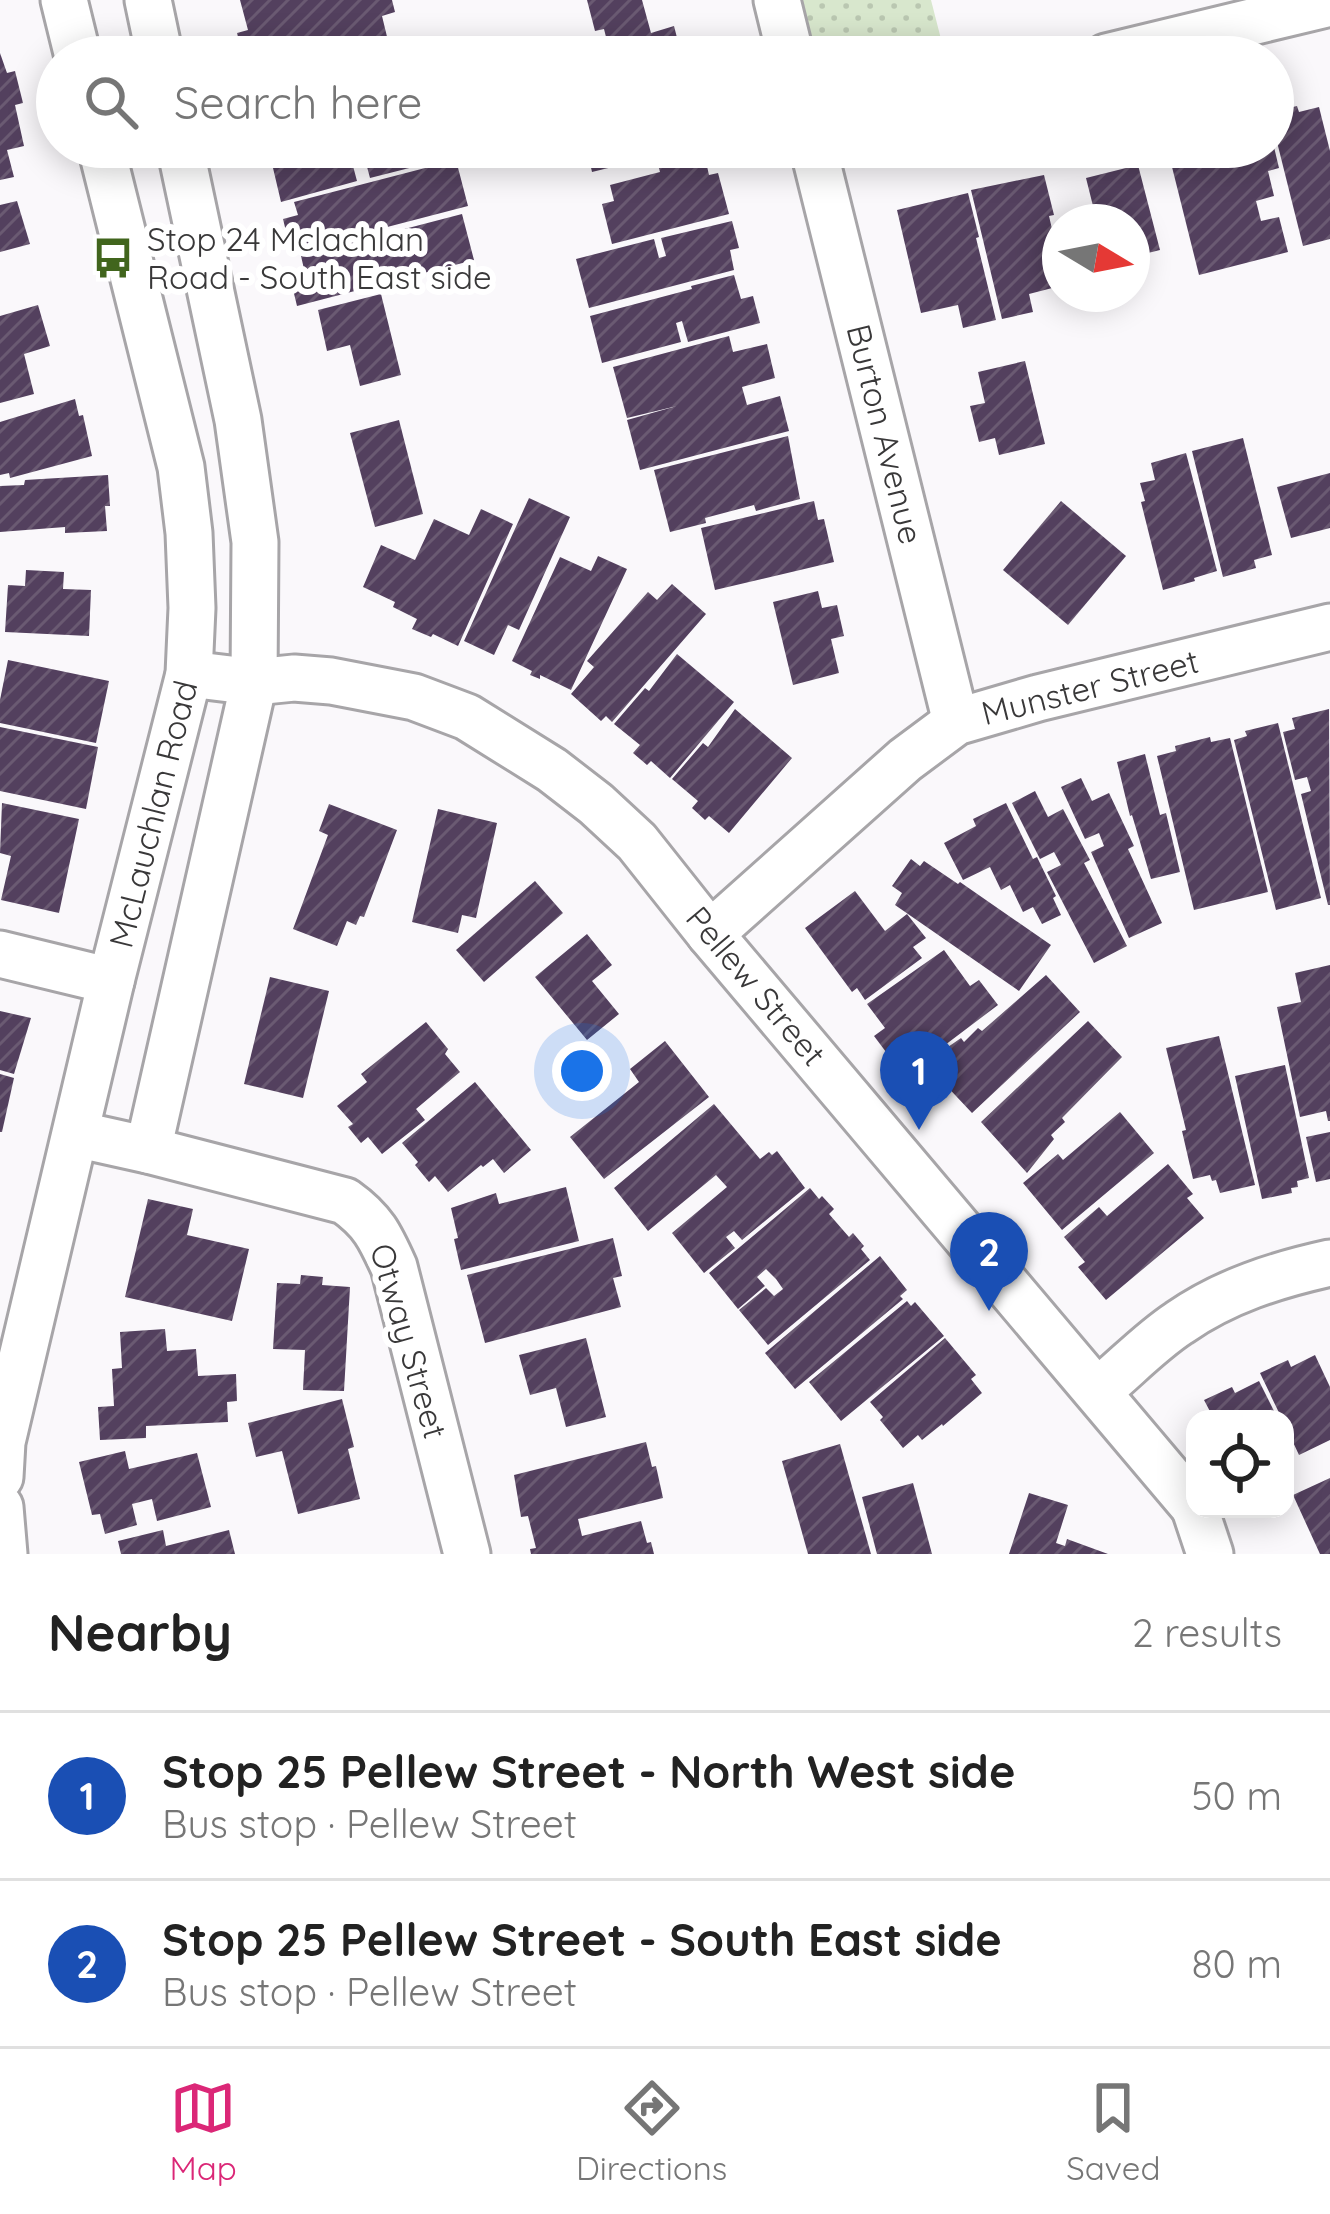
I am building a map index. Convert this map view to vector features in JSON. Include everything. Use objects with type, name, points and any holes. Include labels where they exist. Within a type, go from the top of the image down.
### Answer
[{"type":"street","points":[[64,0],[73,36]]},
{"type":"street","points":[[148,0],[156,36]]},
{"type":"street","points":[[777,0],[786,36]]},
{"type":"street","points":[[1193,36],[1330,3]]},
{"type":"street","name":"McLauchlan Road","points":[[0,1477],[2,1442],[189,674],[193,608],[181,467],[106,168]]},
{"type":"street","name":"McLauchlan Road","points":[[148,1150],[254,682],[255,542],[238,420],[184,168]]},
{"type":"street","name":"Burton Avenue","points":[[818,168],[956,722]]},
{"type":"street","name":"Munster Street","points":[[710,934],[905,760],[956,722],[1330,627]]},
{"type":"street","name":"Pellew Street","points":[[189,674],[254,682],[331,681],[414,697],[467,717],[596,804],[637,842],[1186,1498]]},
{"type":"street","points":[[0,954],[111,981]]},
{"type":"street","name":"Otway Street","points":[[76,1134],[345,1201],[378,1231],[394,1267],[467,1554]]},
{"type":"street","points":[[1098,1391],[1177,1324],[1231,1292],[1330,1263]]},
{"type":"street","points":[[0,1507],[4,1554]]},
{"type":"street","name":"Pellew Street","points":[[1198,1518],[1210,1554]]},
{"type":"green space","points":[[799,0],[931,0],[940,36],[808,36]]},
{"type":"building","points":[[240,0],[392,0],[395,12],[382,16],[387,36],[238,36],[248,30]]},
{"type":"building","points":[[587,0],[642,0],[651,33],[674,26],[677,36],[606,36],[604,29],[595,31]]},
{"type":"building","points":[[0,53],[7,73],[15,71],[23,103],[15,105],[24,146],[7,150],[14,177],[0,180]]},
{"type":"building","points":[[1294,107],[1299,112],[1319,107],[1330,151],[1330,239],[1303,246],[1284,168],[1294,168]]},
{"type":"building","points":[[273,168],[354,168],[357,181],[281,202]]},
{"type":"building","points":[[367,168],[409,168],[370,178]]},
{"type":"building","points":[[425,168],[458,168],[468,206],[291,252],[283,219],[298,215],[294,202]]},
{"type":"building","points":[[659,168],[707,168],[709,175],[718,173],[729,214],[612,244],[602,204],[614,201],[610,185],[660,172]]},
{"type":"building","points":[[1139,168],[1148,204],[1092,204],[1086,178]]},
{"type":"building","points":[[1172,168],[1279,168],[1268,171],[1274,196],[1256,201],[1261,221],[1279,217],[1288,252],[1199,275]]},
{"type":"building","points":[[1044,175],[1051,204],[1042,204],[1042,291],[1029,294],[1033,312],[1002,319],[971,190]]},
{"type":"building","points":[[968,193],[996,320],[963,328],[958,305],[921,313],[897,210]]},
{"type":"building","points":[[17,201],[30,244],[0,252],[0,205]]},
{"type":"building","points":[[1150,211],[1160,250],[1150,252]]},
{"type":"building","points":[[462,214],[474,260],[297,306],[289,273],[304,269],[301,256]]},
{"type":"building","points":[[732,221],[739,248],[730,250],[734,270],[589,308],[576,259],[654,239],[659,258],[666,256],[661,238]]},
{"type":"building","points":[[734,275],[741,299],[753,296],[760,323],[688,342],[682,321],[676,323],[681,342],[602,363],[590,316]]},
{"type":"building","points":[[381,294],[401,375],[360,386],[350,345],[327,351],[318,310]]},
{"type":"building","points":[[38,305],[50,346],[24,354],[34,394],[0,403],[0,316]]},
{"type":"building","points":[[729,336],[733,352],[767,344],[775,378],[742,387],[747,405],[780,396],[789,431],[640,470],[627,420],[677,406],[627,418],[613,367]]},
{"type":"building","points":[[1025,361],[1045,444],[999,455],[995,438],[979,442],[970,406],[985,403],[978,372]]},
{"type":"building","points":[[75,399],[92,456],[10,478],[9,473],[0,475],[0,422]]},
{"type":"building","points":[[399,420],[423,514],[375,527],[350,433]]},
{"type":"building","points":[[788,436],[800,499],[756,511],[754,505],[670,532],[654,470]]},
{"type":"building","points":[[1243,438],[1272,555],[1254,560],[1256,568],[1223,577],[1192,451]]},
{"type":"building","points":[[1186,453],[1217,571],[1163,590],[1140,483],[1155,480],[1151,463]]},
{"type":"building","points":[[1330,473],[1330,528],[1291,538],[1277,487]]},
{"type":"building","points":[[108,475],[107,531],[65,533],[65,527],[0,532],[0,486]]},
{"type":"building","points":[[529,498],[570,517],[519,630],[508,625],[494,655],[464,641]]},
{"type":"building","points":[[814,501],[818,520],[824,519],[834,562],[715,590],[701,528]]},
{"type":"building","points":[[1061,501],[1126,556],[1068,625],[1003,570]]},
{"type":"building","points":[[481,509],[513,524],[458,646],[412,629],[417,619],[363,587],[381,545],[415,560],[434,519],[469,535]]},
{"type":"building","points":[[598,556],[627,569],[571,690],[530,675],[532,671],[512,661],[560,557],[591,571]]},
{"type":"building","points":[[26,570],[64,572],[63,589],[91,590],[89,636],[5,632],[8,585],[25,586]]},
{"type":"building","points":[[672,584],[706,614],[612,722],[606,716],[601,721],[571,694],[594,667],[587,661],[648,592],[657,600]]},
{"type":"building","points":[[818,591],[822,608],[837,605],[844,636],[831,639],[839,673],[793,685],[773,602]]},
{"type":"building","points":[[677,654],[734,702],[670,778],[633,753],[640,745],[614,724],[645,688],[649,691]]},
{"type":"building","points":[[8,660],[109,681],[96,743],[0,723]]},
{"type":"building","points":[[735,709],[792,758],[729,833],[692,808],[698,801],[672,779],[703,743],[708,747]]},
{"type":"building","points":[[1329,709],[1328,905],[1301,794],[1311,791],[1307,777],[1295,780],[1283,732],[1295,729],[1292,718]]},
{"type":"building","points":[[1278,723],[1321,898],[1276,910],[1234,740],[1247,736],[1245,731]]},
{"type":"building","points":[[0,727],[98,747],[86,809],[0,791]]},
{"type":"building","points":[[1210,737],[1211,742],[1230,738],[1268,892],[1194,910],[1157,756]]},
{"type":"building","points":[[1145,754],[1180,872],[1151,879],[1117,762]]},
{"type":"building","points":[[1081,778],[1092,801],[1109,793],[1162,923],[1129,938],[1091,852],[1104,846],[1099,833],[1085,839],[1061,787]]},
{"type":"building","points":[[1035,791],[1048,817],[1063,809],[1090,860],[1084,863],[1127,946],[1094,963],[1047,872],[1061,865],[1054,852],[1040,859],[1012,803]]},
{"type":"building","points":[[2,803],[79,819],[59,913],[1,900],[11,856],[0,853]]},
{"type":"building","points":[[1006,803],[1056,896],[1061,915],[1042,924],[1033,907],[1023,912],[1010,885],[1001,890],[990,867],[963,880],[944,843],[976,826],[973,819]]},
{"type":"building","points":[[329,804],[397,830],[364,917],[356,925],[347,921],[337,946],[293,929],[328,835],[319,831]]},
{"type":"building","points":[[438,809],[497,823],[476,918],[462,915],[458,933],[412,922]]},
{"type":"building","points":[[911,859],[920,866],[924,861],[960,882],[1051,945],[1019,991],[895,905],[902,893],[892,886]]},
{"type":"building","points":[[535,881],[563,913],[484,982],[456,950]]},
{"type":"building","points":[[855,891],[885,931],[907,914],[926,938],[913,947],[922,958],[865,1000],[857,988],[852,992],[805,928]]},
{"type":"building","points":[[587,934],[612,965],[592,981],[619,1014],[587,1040],[535,977]]},
{"type":"building","points":[[944,950],[970,986],[979,980],[998,1005],[908,1073],[874,1036],[885,1028],[867,1004]]},
{"type":"building","points":[[1330,965],[1328,1121],[1326,1111],[1300,1117],[1277,1007],[1301,1002],[1295,973]]},
{"type":"building","points":[[1046,975],[1080,1012],[972,1113],[925,1063],[961,1038],[964,1042],[978,1028],[982,1031]]},
{"type":"building","points":[[270,977],[329,991],[303,1098],[244,1084]]},
{"type":"building","points":[[0,1011],[31,1018],[14,1074],[0,1070]]},
{"type":"building","points":[[1088,1021],[1122,1057],[1062,1118],[1065,1122],[1027,1173],[981,1122]]},
{"type":"building","points":[[426,1022],[460,1072],[416,1109],[425,1120],[382,1154],[368,1137],[361,1143],[348,1127],[353,1124],[337,1106],[367,1082],[361,1074]]},
{"type":"building","points":[[1219,1036],[1255,1185],[1220,1193],[1210,1175],[1193,1179],[1166,1048]]},
{"type":"building","points":[[665,1041],[709,1097],[604,1179],[570,1137],[639,1082],[630,1069]]},
{"type":"building","points":[[1285,1065],[1309,1178],[1297,1181],[1292,1193],[1262,1199],[1235,1076]]},
{"type":"building","points":[[0,1074],[14,1078],[2,1132],[0,1132]]},
{"type":"building","points":[[475,1082],[531,1150],[504,1173],[493,1159],[481,1165],[448,1192],[435,1176],[429,1182],[402,1143]]},
{"type":"building","points":[[714,1104],[760,1159],[777,1151],[805,1188],[742,1240],[734,1231],[726,1237],[735,1248],[704,1273],[672,1233],[727,1187],[716,1175],[648,1231],[614,1188]]},
{"type":"building","points":[[1120,1112],[1154,1153],[1062,1230],[1023,1183],[1058,1154],[1063,1160]]},
{"type":"building","points":[[1330,1132],[1330,1179],[1316,1182],[1306,1137]]},
{"type":"building","points":[[1168,1164],[1193,1194],[1187,1198],[1204,1218],[1106,1300],[1078,1267],[1085,1262],[1064,1237],[1099,1207],[1107,1216]]},
{"type":"building","points":[[566,1187],[579,1241],[461,1270],[451,1208],[496,1193],[499,1204]]},
{"type":"building","points":[[810,1188],[834,1209],[829,1214],[849,1237],[853,1233],[870,1260],[768,1345],[739,1310],[766,1288],[774,1296],[783,1289],[776,1279],[766,1269],[757,1277],[765,1286],[738,1309],[709,1273]]},
{"type":"building","points":[[148,1199],[193,1209],[187,1235],[249,1249],[232,1321],[125,1297]]},
{"type":"building","points":[[613,1238],[622,1276],[613,1278],[621,1307],[485,1343],[467,1275]]},
{"type":"building","points":[[880,1256],[907,1290],[900,1296],[903,1299],[795,1389],[765,1353]]},
{"type":"building","points":[[301,1275],[323,1277],[322,1285],[350,1287],[344,1391],[303,1390],[305,1350],[273,1349],[277,1283],[300,1284]]},
{"type":"building","points":[[907,1301],[911,1306],[915,1302],[944,1336],[841,1421],[809,1382]]},
{"type":"building","points":[[165,1329],[167,1351],[196,1349],[198,1376],[236,1374],[237,1401],[227,1402],[228,1422],[146,1426],[146,1438],[100,1440],[98,1407],[114,1406],[112,1369],[122,1368],[120,1332]]},
{"type":"building","points":[[586,1338],[606,1417],[566,1427],[556,1388],[530,1395],[519,1355]]},
{"type":"building","points":[[945,1338],[976,1375],[971,1379],[982,1393],[943,1426],[922,1440],[918,1435],[903,1448],[870,1402]]},
{"type":"building","points":[[1315,1355],[1330,1387],[1330,1440],[1299,1455],[1294,1444],[1294,1410],[1278,1410],[1260,1373],[1288,1360],[1291,1367]]},
{"type":"building","points":[[1259,1381],[1274,1410],[1209,1410],[1204,1400],[1232,1387],[1235,1393]]},
{"type":"building","points":[[342,1399],[360,1499],[298,1514],[282,1451],[256,1457],[248,1423]]},
{"type":"building","points":[[646,1442],[663,1498],[578,1519],[582,1536],[641,1521],[654,1554],[531,1554],[530,1549],[536,1548],[528,1516],[521,1517],[514,1475]]},
{"type":"building","points":[[840,1444],[871,1554],[808,1554],[782,1461]]},
{"type":"building","points":[[125,1451],[129,1469],[197,1453],[211,1507],[157,1521],[152,1499],[132,1504],[137,1525],[105,1534],[100,1514],[92,1515],[79,1462]]},
{"type":"building","points":[[1330,1478],[1330,1554],[1320,1554],[1294,1495]]},
{"type":"building","points":[[913,1483],[932,1554],[877,1554],[862,1497]]},
{"type":"building","points":[[1029,1493],[1068,1505],[1056,1543],[1065,1546],[1067,1539],[1108,1554],[1009,1554]]},
{"type":"building","points":[[163,1530],[166,1546],[229,1530],[235,1554],[121,1554],[118,1541]]},
{"type":"place","name":"Stop 24 Mclachlan Road - South East side","points":[[113,258]]},
{"type":"place","name":"Stop 25 Pellew Street - North West side","points":[[919,1130]]},
{"type":"place","name":"Stop 25 Pellew Street - South East side","points":[[989,1311]]}]
